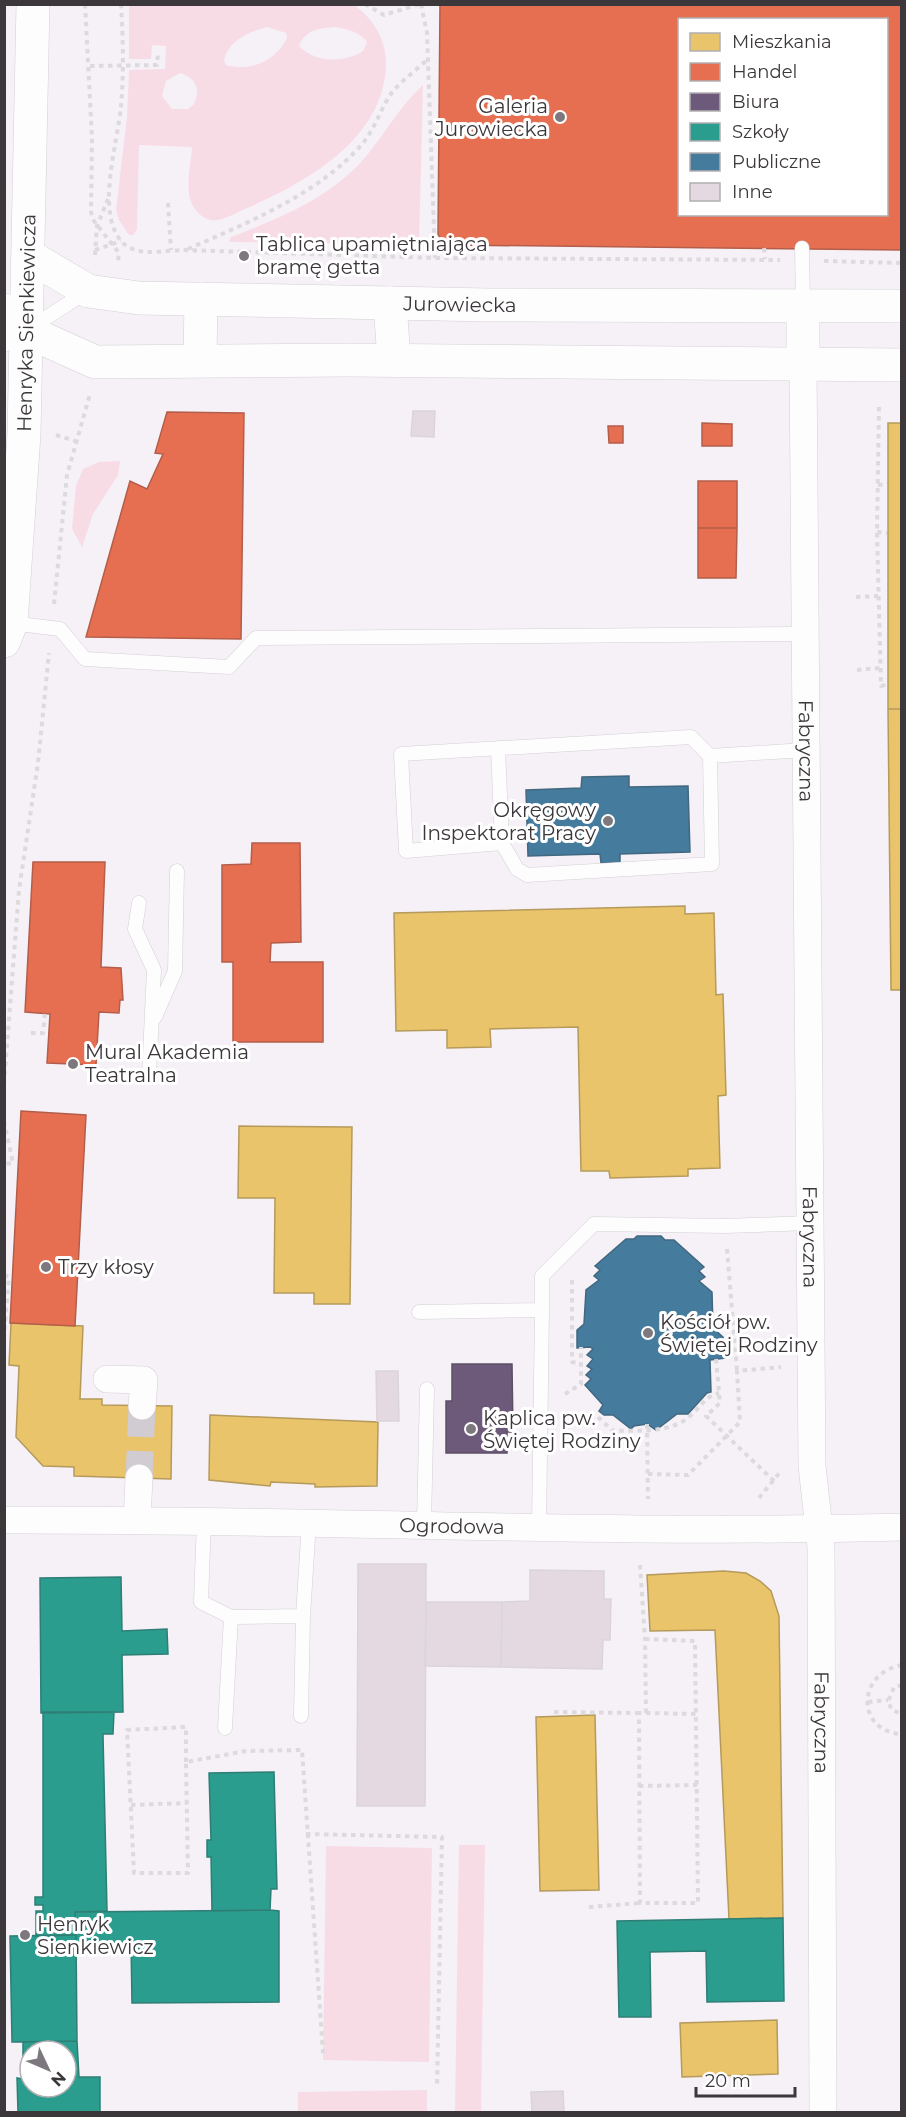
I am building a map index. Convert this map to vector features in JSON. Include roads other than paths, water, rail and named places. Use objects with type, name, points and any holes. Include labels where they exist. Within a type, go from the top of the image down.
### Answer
[{"type":"street","name":"Henryka Sienkiewicza","points":[[8,632],[23,458],[12,329],[29,256],[33,4]]},
{"type":"street","name":"Jurowiecka","points":[[29,256],[88,291],[139,298],[803,308],[902,306]]},
{"type":"street","points":[[200,360],[201,299]]},
{"type":"street","points":[[390,303],[394,360]]},
{"type":"street","points":[[803,308],[803,363]]},
{"type":"street","points":[[12,329],[95,362],[394,360],[902,365]]},
{"type":"street","name":"Fabryczna","points":[[803,363],[812,1466],[820,1529],[823,2112]]},
{"type":"street","points":[[107,1379],[144,1380],[142,1406]]},
{"type":"street","points":[[137,1520],[139,1478]]},
{"type":"street","name":"Ogrodowa","points":[[4,1520],[204,1520],[741,1531],[902,1527]]},
{"type":"lane","points":[[802,248],[803,308]]},
{"type":"lane","points":[[12,329],[88,291]]},
{"type":"lane","points":[[8,632],[60,629],[85,659],[229,667],[256,638],[804,634]]},
{"type":"lane","points":[[498,748],[502,843],[517,869],[527,874],[712,864],[710,756],[691,737],[498,748],[401,754],[406,851],[502,843]]},
{"type":"lane","points":[[710,756],[805,750]]},
{"type":"lane","points":[[150,1028],[175,971],[177,871]]},
{"type":"lane","points":[[139,903],[135,929],[154,970],[149,1076]]},
{"type":"lane","points":[[539,1527],[542,1276],[594,1224],[725,1226],[810,1223]]},
{"type":"lane","points":[[419,1312],[542,1310]]},
{"type":"lane","points":[[424,1524],[427,1389]]},
{"type":"lane","points":[[204,1520],[201,1602],[231,1617],[303,1616]]},
{"type":"lane","points":[[301,1716],[303,1616],[309,1522]]},
{"type":"lane","points":[[225,1728],[231,1617]]},
{"type":"tunnel","points":[[139,1478],[142,1406]]},
{"type":"place","name":"Galeria Jurowiecka","points":[[560,117]]},
{"type":"place","name":"Tablica upamiętniająca bramę getta","points":[[244,256]]},
{"type":"place","name":"Okręgowy Inspektorat Pracy","points":[[608,821]]},
{"type":"place","name":"Mural Akademia Teatralna","points":[[73,1064]]},
{"type":"place","name":"Trzy kłosy","points":[[46,1267]]},
{"type":"place","name":"Kościół pw. Świętej Rodziny","points":[[648,1333]]},
{"type":"place","name":"Kaplica pw. Świętej Rodziny","points":[[471,1429]]},
{"type":"place","name":"Henryk Sienkiewicz","points":[[25,1935]]}]
